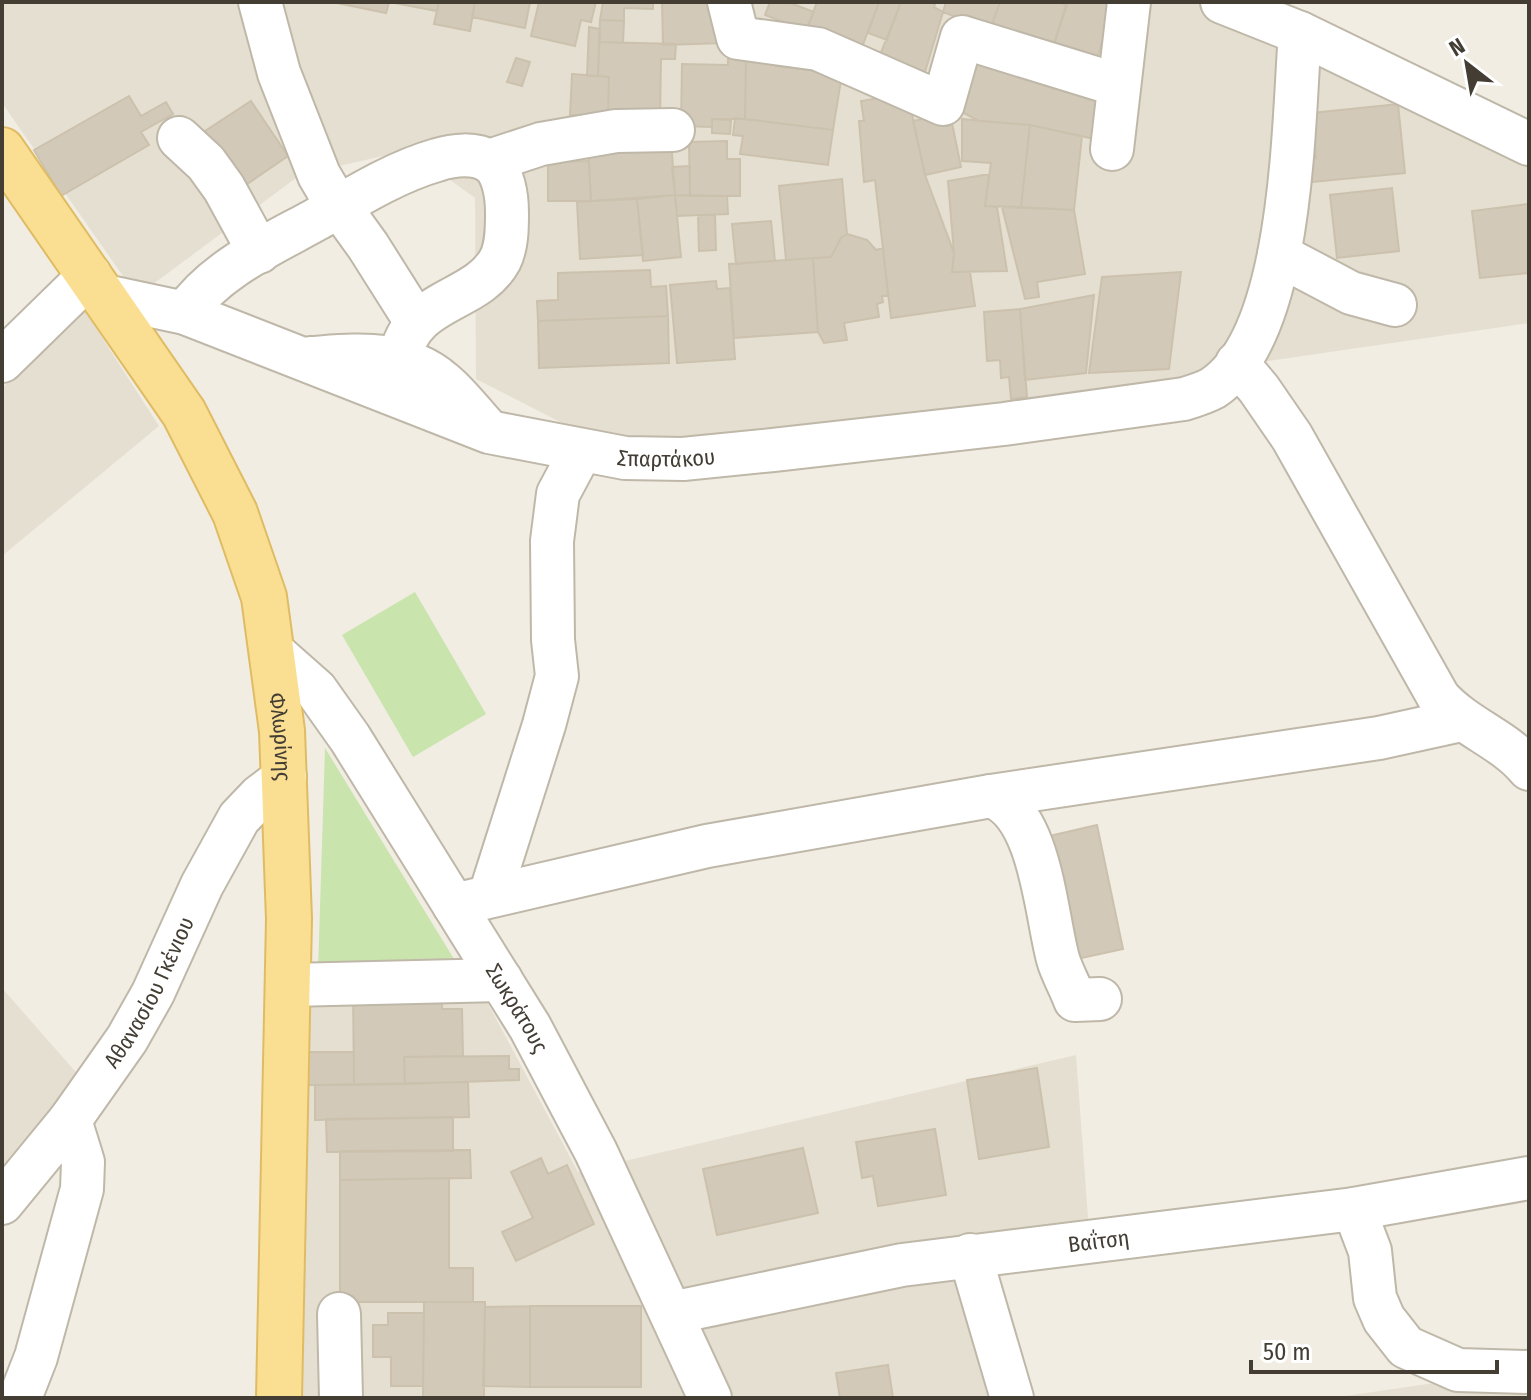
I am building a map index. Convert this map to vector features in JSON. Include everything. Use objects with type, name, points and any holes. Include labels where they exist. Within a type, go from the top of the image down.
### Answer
[{"type":"main road","name":"Φλωρίνης","points":[[2,150],[168,386],[203,445],[257,573],[273,652],[285,777],[289,985],[279,1398]]},
{"type":"street","points":[[260,2],[292,108],[319,175],[368,246],[408,341],[489,432]]},
{"type":"street","points":[[729,2],[738,38],[818,49],[943,104],[962,37],[1118,85]]},
{"type":"street","points":[[1112,149],[1129,2]]},
{"type":"street","points":[[1222,2],[1300,33],[1529,144]]},
{"type":"street","name":"Σπαρτάκου","points":[[97,286],[185,313],[489,432],[625,458],[683,459],[1138,407],[1204,393],[1215,387],[1237,363],[1266,305],[1279,255],[1289,181],[1300,33]]},
{"type":"street","points":[[185,313],[205,289],[259,252],[393,178],[436,160],[464,156],[489,161],[541,144],[616,131],[673,130]]},
{"type":"street","points":[[179,138],[206,163],[224,188],[259,252]]},
{"type":"street","points":[[298,359],[368,355],[408,341],[499,262],[506,244],[506,202],[499,174],[489,161]]},
{"type":"street","points":[[1279,255],[1351,293],[1395,305]]},
{"type":"street","points":[[2,361],[97,286]]},
{"type":"street","points":[[1237,363],[1292,437],[1439,698],[1461,720],[1517,756],[1529,769]]},
{"type":"street","points":[[472,900],[544,725],[557,676],[553,640],[552,541],[558,494],[581,451]]},
{"type":"street","name":"Σωκράτους","points":[[273,652],[306,679],[325,702],[472,900],[501,980],[560,1079],[710,1398]]},
{"type":"street","points":[[472,900],[707,846],[991,796],[1379,738],[1461,720]]},
{"type":"street","name":"Αθανασίου Γκένιου","points":[[2,1203],[70,1120],[127,1039],[153,993],[202,885],[239,818],[260,796],[285,777]]},
{"type":"street","points":[[991,796],[1001,799],[1016,815],[1040,865],[1059,960],[1075,1000],[1100,999]]},
{"type":"street","points":[[289,985],[501,980]]},
{"type":"street","points":[[20,1398],[36,1357],[82,1189],[83,1162],[70,1120]]},
{"type":"street","name":"Βαΐτση","points":[[671,1313],[902,1265],[1354,1209],[1529,1178]]},
{"type":"street","points":[[1354,1209],[1370,1251],[1375,1298],[1384,1319],[1406,1347],[1458,1370],[1529,1372]]},
{"type":"street","points":[[970,1255],[1012,1398]]},
{"type":"street","points":[[339,1314],[341,1398]]},
{"type":"shaded area","points":[[2,2],[1285,2],[1274,37],[1529,162],[1529,323],[1207,370],[1137,390],[736,437],[625,437],[570,427],[476,379],[475,198],[409,150],[300,175],[137,296],[2,103]]},
{"type":"shaded area","points":[[83,308],[159,426],[2,556],[2,388]]},
{"type":"shaded area","points":[[478,985],[578,1172],[1076,1055],[1089,1231],[952,1246],[996,1398],[291,1398],[296,991]]},
{"type":"shaded area","points":[[2,988],[81,1078],[2,1183]]},
{"type":"shaded area","points":[[1529,1369],[1529,1398],[1332,1398]]},
{"type":"green space","points":[[415,592],[486,714],[413,757],[342,635]]},
{"type":"green space","points":[[325,748],[465,977],[318,972]]},
{"type":"building","points":[[332,2],[389,2],[386,13]]},
{"type":"building","points":[[389,2],[439,2],[437,11]]},
{"type":"building","points":[[439,2],[475,2],[470,31],[434,24]]},
{"type":"building","points":[[475,2],[530,2],[525,28],[472,17]]},
{"type":"building","points":[[539,2],[596,2],[591,22],[581,20],[575,46],[531,36]]},
{"type":"building","points":[[603,2],[653,2],[653,9],[624,8],[624,21],[600,20]]},
{"type":"building","points":[[662,2],[723,2],[724,43],[663,45]]},
{"type":"building","points":[[770,2],[788,2],[814,12],[806,31],[765,15]]},
{"type":"building","points":[[817,2],[879,2],[861,50],[806,31]]},
{"type":"building","points":[[879,2],[901,2],[887,40],[868,33]]},
{"type":"building","points":[[901,2],[936,2],[934,7],[943,12],[925,72],[880,55]]},
{"type":"building","points":[[946,2],[1000,2],[990,30],[943,12]]},
{"type":"building","points":[[1000,2],[1057,2],[1067,5],[1052,50],[990,30]]},
{"type":"building","points":[[1067,2],[1113,2],[1096,63],[1052,50]]},
{"type":"building","points":[[600,20],[624,21],[623,43],[599,42]]},
{"type":"building","points":[[589,27],[600,29],[598,76],[587,76]]},
{"type":"building","points":[[599,42],[676,44],[675,59],[661,59],[660,119],[608,117],[609,77],[598,76]]},
{"type":"building","points":[[779,50],[776,66],[842,74],[833,130],[745,119],[746,51]]},
{"type":"building","points":[[728,51],[746,51],[745,119],[712,119],[712,127],[681,126],[682,64],[728,65]]},
{"type":"building","points":[[968,52],[1106,85],[1099,140],[1030,125],[979,121],[954,108]]},
{"type":"building","points":[[516,58],[530,62],[522,86],[507,82]]},
{"type":"building","points":[[572,74],[609,77],[608,117],[570,115]]},
{"type":"building","points":[[903,94],[910,105],[925,175],[954,253],[952,272],[970,272],[975,306],[891,318],[875,180],[864,182],[859,121],[864,121],[861,101]]},
{"type":"building","points":[[129,96],[141,116],[166,102],[173,114],[141,132],[149,145],[61,196],[34,150]]},
{"type":"building","points":[[251,101],[288,156],[237,191],[199,135]]},
{"type":"building","points":[[1398,104],[1405,173],[1302,183],[1299,160],[1316,158],[1312,113]]},
{"type":"building","points":[[950,113],[961,167],[925,175],[913,121]]},
{"type":"building","points":[[735,118],[833,130],[828,165],[740,154],[743,136],[733,135]]},
{"type":"building","points":[[712,119],[731,120],[730,134],[712,133]]},
{"type":"building","points":[[962,119],[1030,125],[1021,207],[985,206],[991,163],[962,161]]},
{"type":"building","points":[[1030,125],[1082,136],[1074,210],[1021,207]]},
{"type":"building","points":[[671,139],[675,195],[591,201],[588,144]]},
{"type":"building","points":[[727,141],[727,159],[740,159],[740,196],[690,196],[689,142]]},
{"type":"building","points":[[589,161],[591,201],[548,201],[548,162]]},
{"type":"building","points":[[690,166],[690,196],[675,195],[672,167]]},
{"type":"building","points":[[989,174],[985,206],[997,207],[1007,271],[952,272],[954,253],[948,181]]},
{"type":"building","points":[[842,179],[847,234],[841,238],[831,257],[786,260],[779,186]]},
{"type":"building","points":[[1392,188],[1399,251],[1337,258],[1330,195]]},
{"type":"building","points":[[675,195],[727,196],[728,214],[677,216]]},
{"type":"building","points":[[675,195],[681,257],[643,261],[637,199]]},
{"type":"building","points":[[637,199],[643,255],[580,259],[577,202]]},
{"type":"building","points":[[1529,204],[1529,273],[1480,278],[1472,211]]},
{"type":"building","points":[[1002,207],[1074,210],[1085,274],[1037,282],[1039,297],[1025,299]]},
{"type":"building","points":[[698,215],[715,215],[716,250],[699,251]]},
{"type":"building","points":[[771,221],[775,261],[736,264],[732,224]]},
{"type":"building","points":[[847,234],[867,240],[876,250],[883,248],[888,295],[882,296],[883,302],[877,304],[879,317],[844,323],[847,340],[824,343],[818,332],[813,258],[831,257],[841,238]]},
{"type":"building","points":[[813,258],[818,332],[734,338],[729,264]]},
{"type":"building","points":[[650,270],[651,287],[666,286],[668,316],[538,321],[537,301],[558,300],[558,273]]},
{"type":"building","points":[[1181,272],[1169,369],[1089,373],[1102,277]]},
{"type":"building","points":[[716,281],[717,289],[730,288],[735,359],[677,363],[670,285]]},
{"type":"building","points":[[1094,295],[1086,373],[1025,380],[1020,309]]},
{"type":"building","points":[[1020,309],[1027,397],[1011,399],[1009,377],[1001,378],[1000,360],[987,361],[984,312]]},
{"type":"building","points":[[668,316],[669,363],[539,368],[538,321]]},
{"type":"building","points":[[1097,825],[1123,949],[1072,960],[1045,837]]},
{"type":"building","points":[[442,988],[442,1009],[462,1009],[463,1056],[404,1057],[405,1084],[354,1085],[353,989]]},
{"type":"building","points":[[307,1052],[354,1052],[354,1085],[307,1085]]},
{"type":"building","points":[[509,1056],[509,1069],[519,1069],[519,1080],[405,1084],[404,1057]]},
{"type":"building","points":[[1037,1068],[1049,1147],[979,1159],[967,1080]]},
{"type":"building","points":[[468,1082],[469,1117],[315,1120],[315,1085]]},
{"type":"building","points":[[453,1117],[453,1151],[327,1152],[326,1119]]},
{"type":"building","points":[[935,1129],[946,1195],[878,1206],[873,1176],[862,1178],[856,1142]]},
{"type":"building","points":[[803,1148],[818,1213],[717,1235],[703,1169]]},
{"type":"building","points":[[470,1150],[471,1178],[340,1180],[340,1151]]},
{"type":"building","points":[[541,1158],[548,1174],[567,1165],[594,1224],[516,1261],[502,1232],[533,1218],[511,1172]]},
{"type":"building","points":[[449,1178],[449,1268],[473,1268],[473,1302],[340,1302],[340,1180]]},
{"type":"building","points":[[424,1302],[485,1302],[484,1398],[423,1398]]},
{"type":"building","points":[[530,1306],[530,1387],[483,1386],[485,1307]]},
{"type":"building","points":[[530,1306],[641,1306],[641,1387],[530,1387]]},
{"type":"building","points":[[388,1313],[424,1313],[423,1386],[391,1386],[391,1357],[373,1357],[373,1325],[388,1325]]},
{"type":"building","points":[[888,1365],[893,1398],[840,1398],[836,1373]]}]
